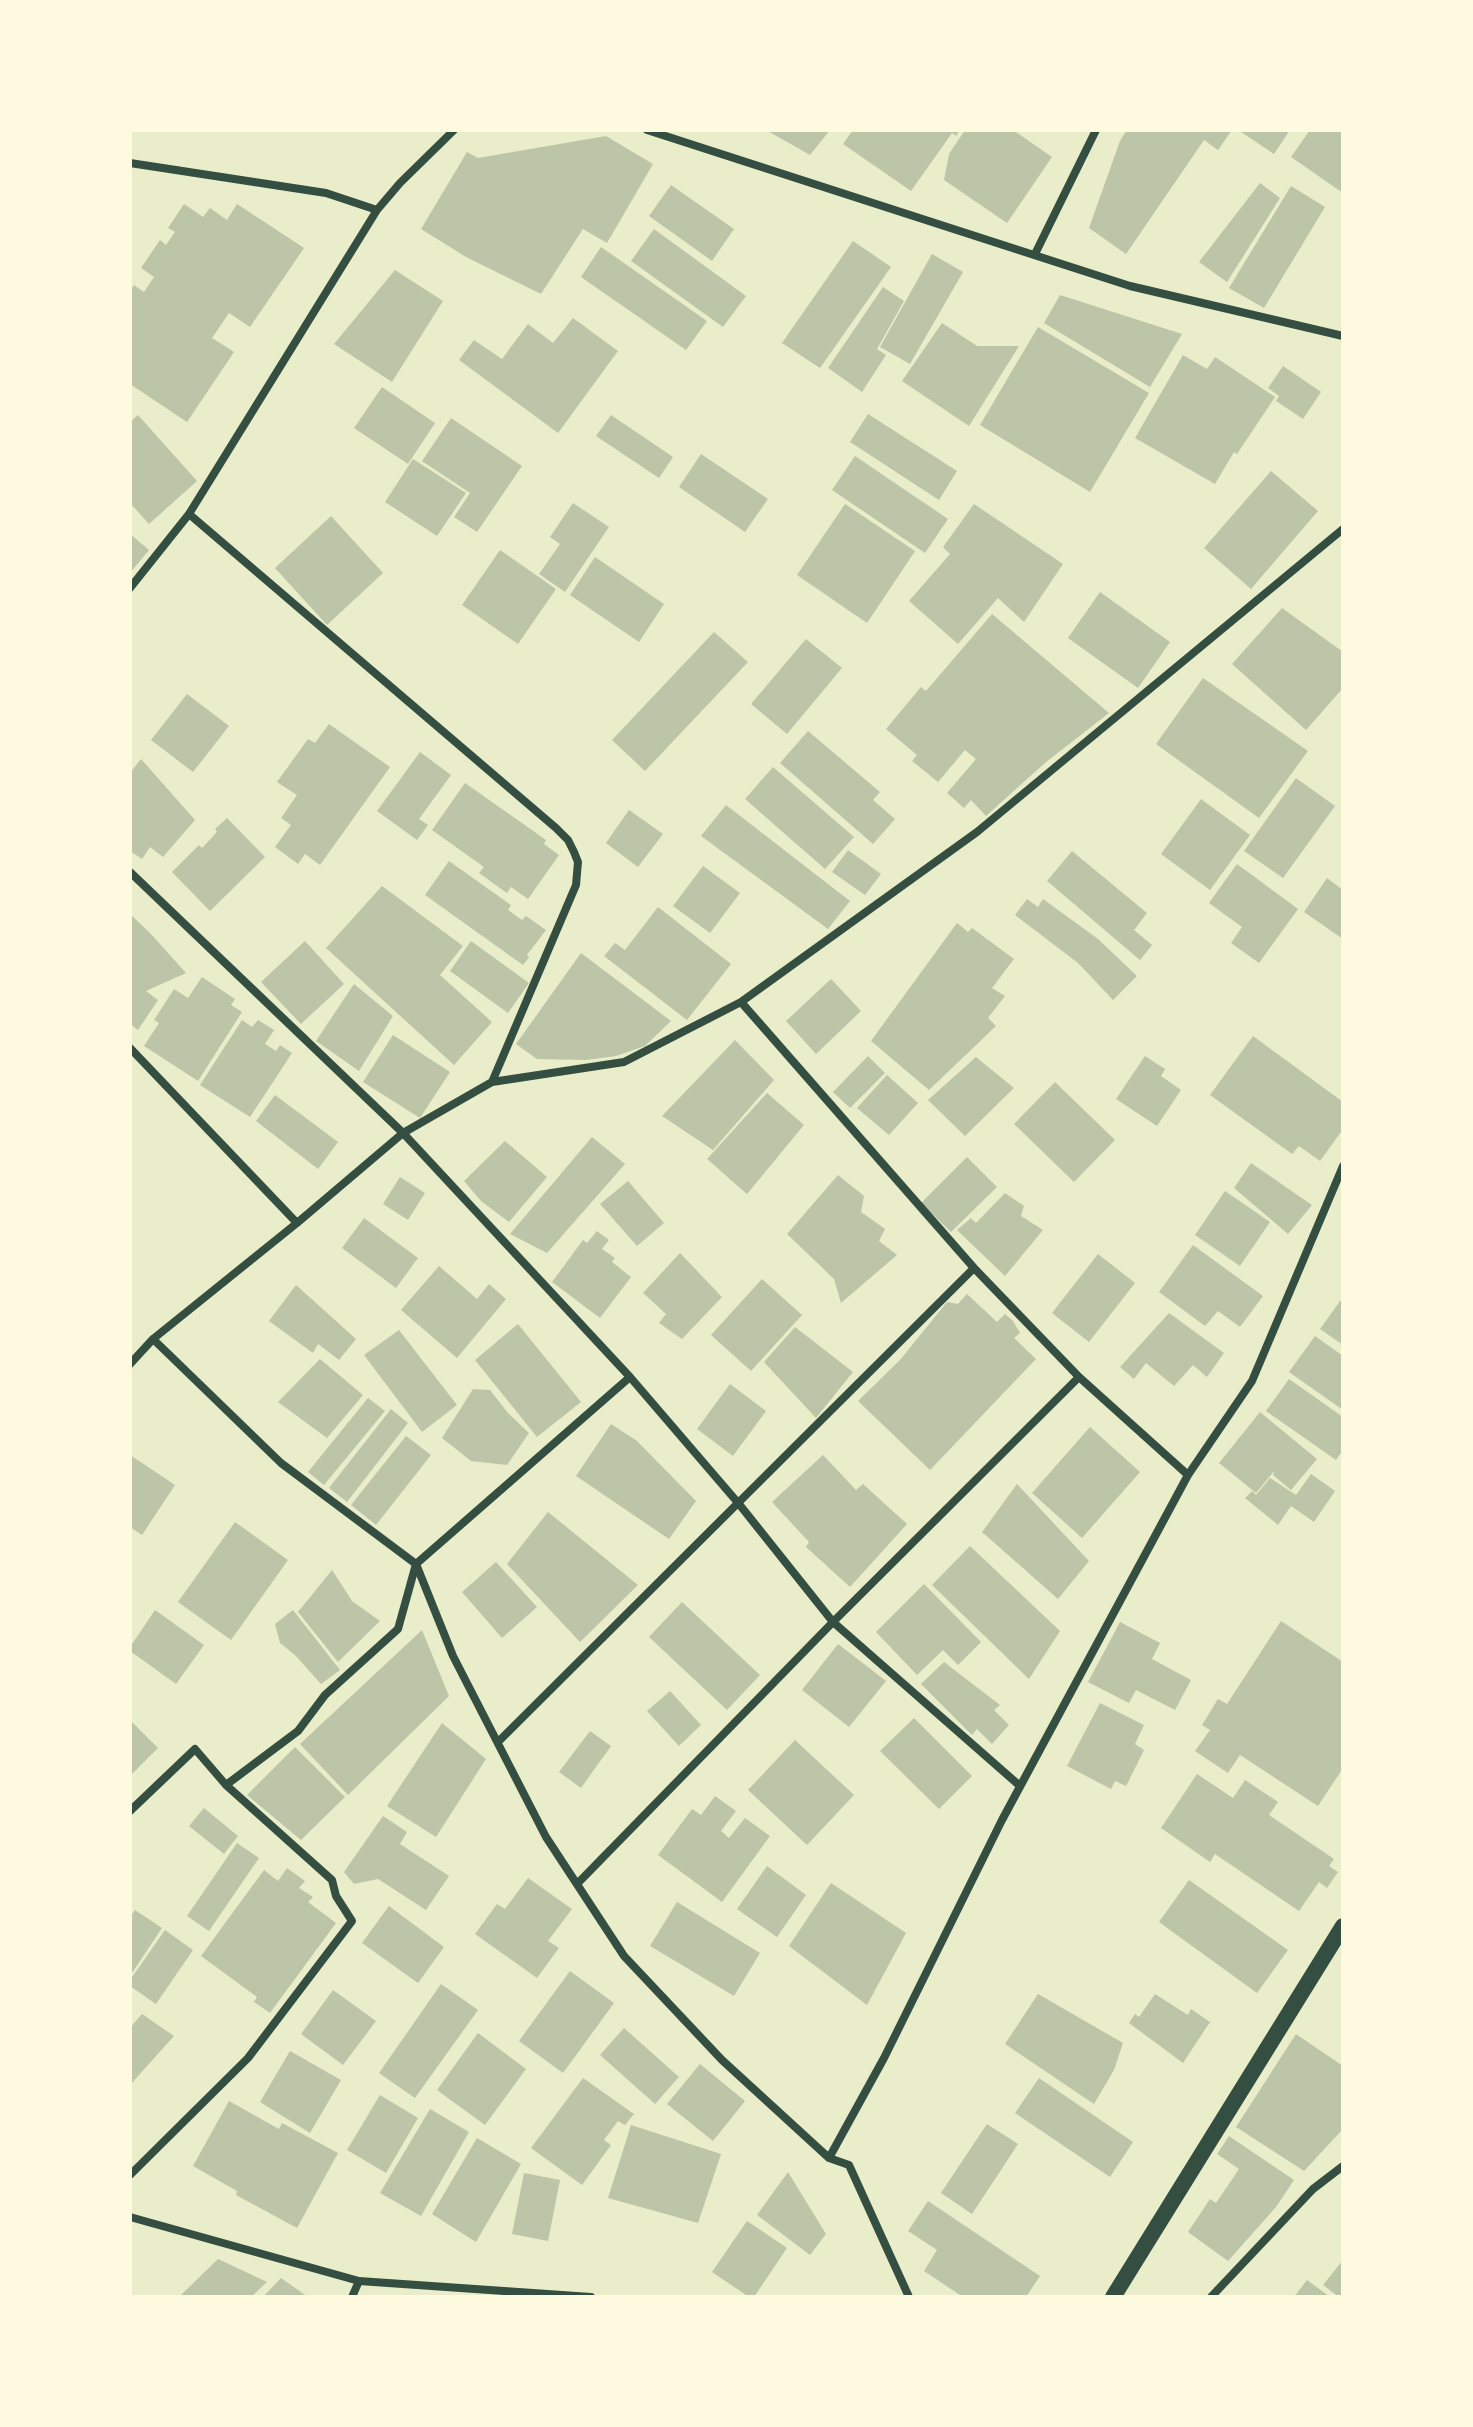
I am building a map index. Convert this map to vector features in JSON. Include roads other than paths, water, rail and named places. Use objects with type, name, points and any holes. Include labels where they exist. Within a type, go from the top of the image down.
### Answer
[{"type":"main road","points":[[1113,2297],[1343,1926]]},
{"type":"street","points":[[130,588],[189,514],[377,210],[454,130]]},
{"type":"street","points":[[647,130],[1130,286],[1343,336]]},
{"type":"street","points":[[1035,254],[1096,130]]},
{"type":"street","points":[[130,163],[326,193],[377,210]]},
{"type":"street","points":[[189,514],[568,840],[578,862],[576,885],[492,1082]]},
{"type":"street","points":[[130,1364],[153,1339],[403,1133],[492,1082],[624,1062],[741,1002],[977,832],[1343,529]]},
{"type":"street","points":[[130,872],[403,1133],[630,1377],[739,1504],[833,1622],[1020,1786]]},
{"type":"street","points":[[741,1002],[974,1268],[1079,1377],[1188,1475]]},
{"type":"street","points":[[130,1048],[297,1223]]},
{"type":"street","points":[[829,2158],[884,2058],[1020,1786],[1188,1475],[1252,1381],[1343,1166]]},
{"type":"street","points":[[499,1741],[974,1268]]},
{"type":"street","points":[[153,1339],[281,1463],[416,1564],[453,1656],[546,1837],[624,1956],[722,2060],[829,2158],[849,2165],[909,2297]]},
{"type":"street","points":[[226,1785],[298,1731],[325,1695],[398,1629],[416,1564],[630,1377]]},
{"type":"street","points":[[578,1883],[833,1622],[1079,1377]]},
{"type":"street","points":[[130,1811],[195,1749],[226,1785],[332,1880],[336,1896],[352,1921],[248,2058],[130,2175]]},
{"type":"street","points":[[1211,2297],[1313,2189],[1343,2166]]},
{"type":"street","points":[[130,2217],[359,2281],[591,2297]]},
{"type":"street","points":[[352,2297],[359,2281]]}]
